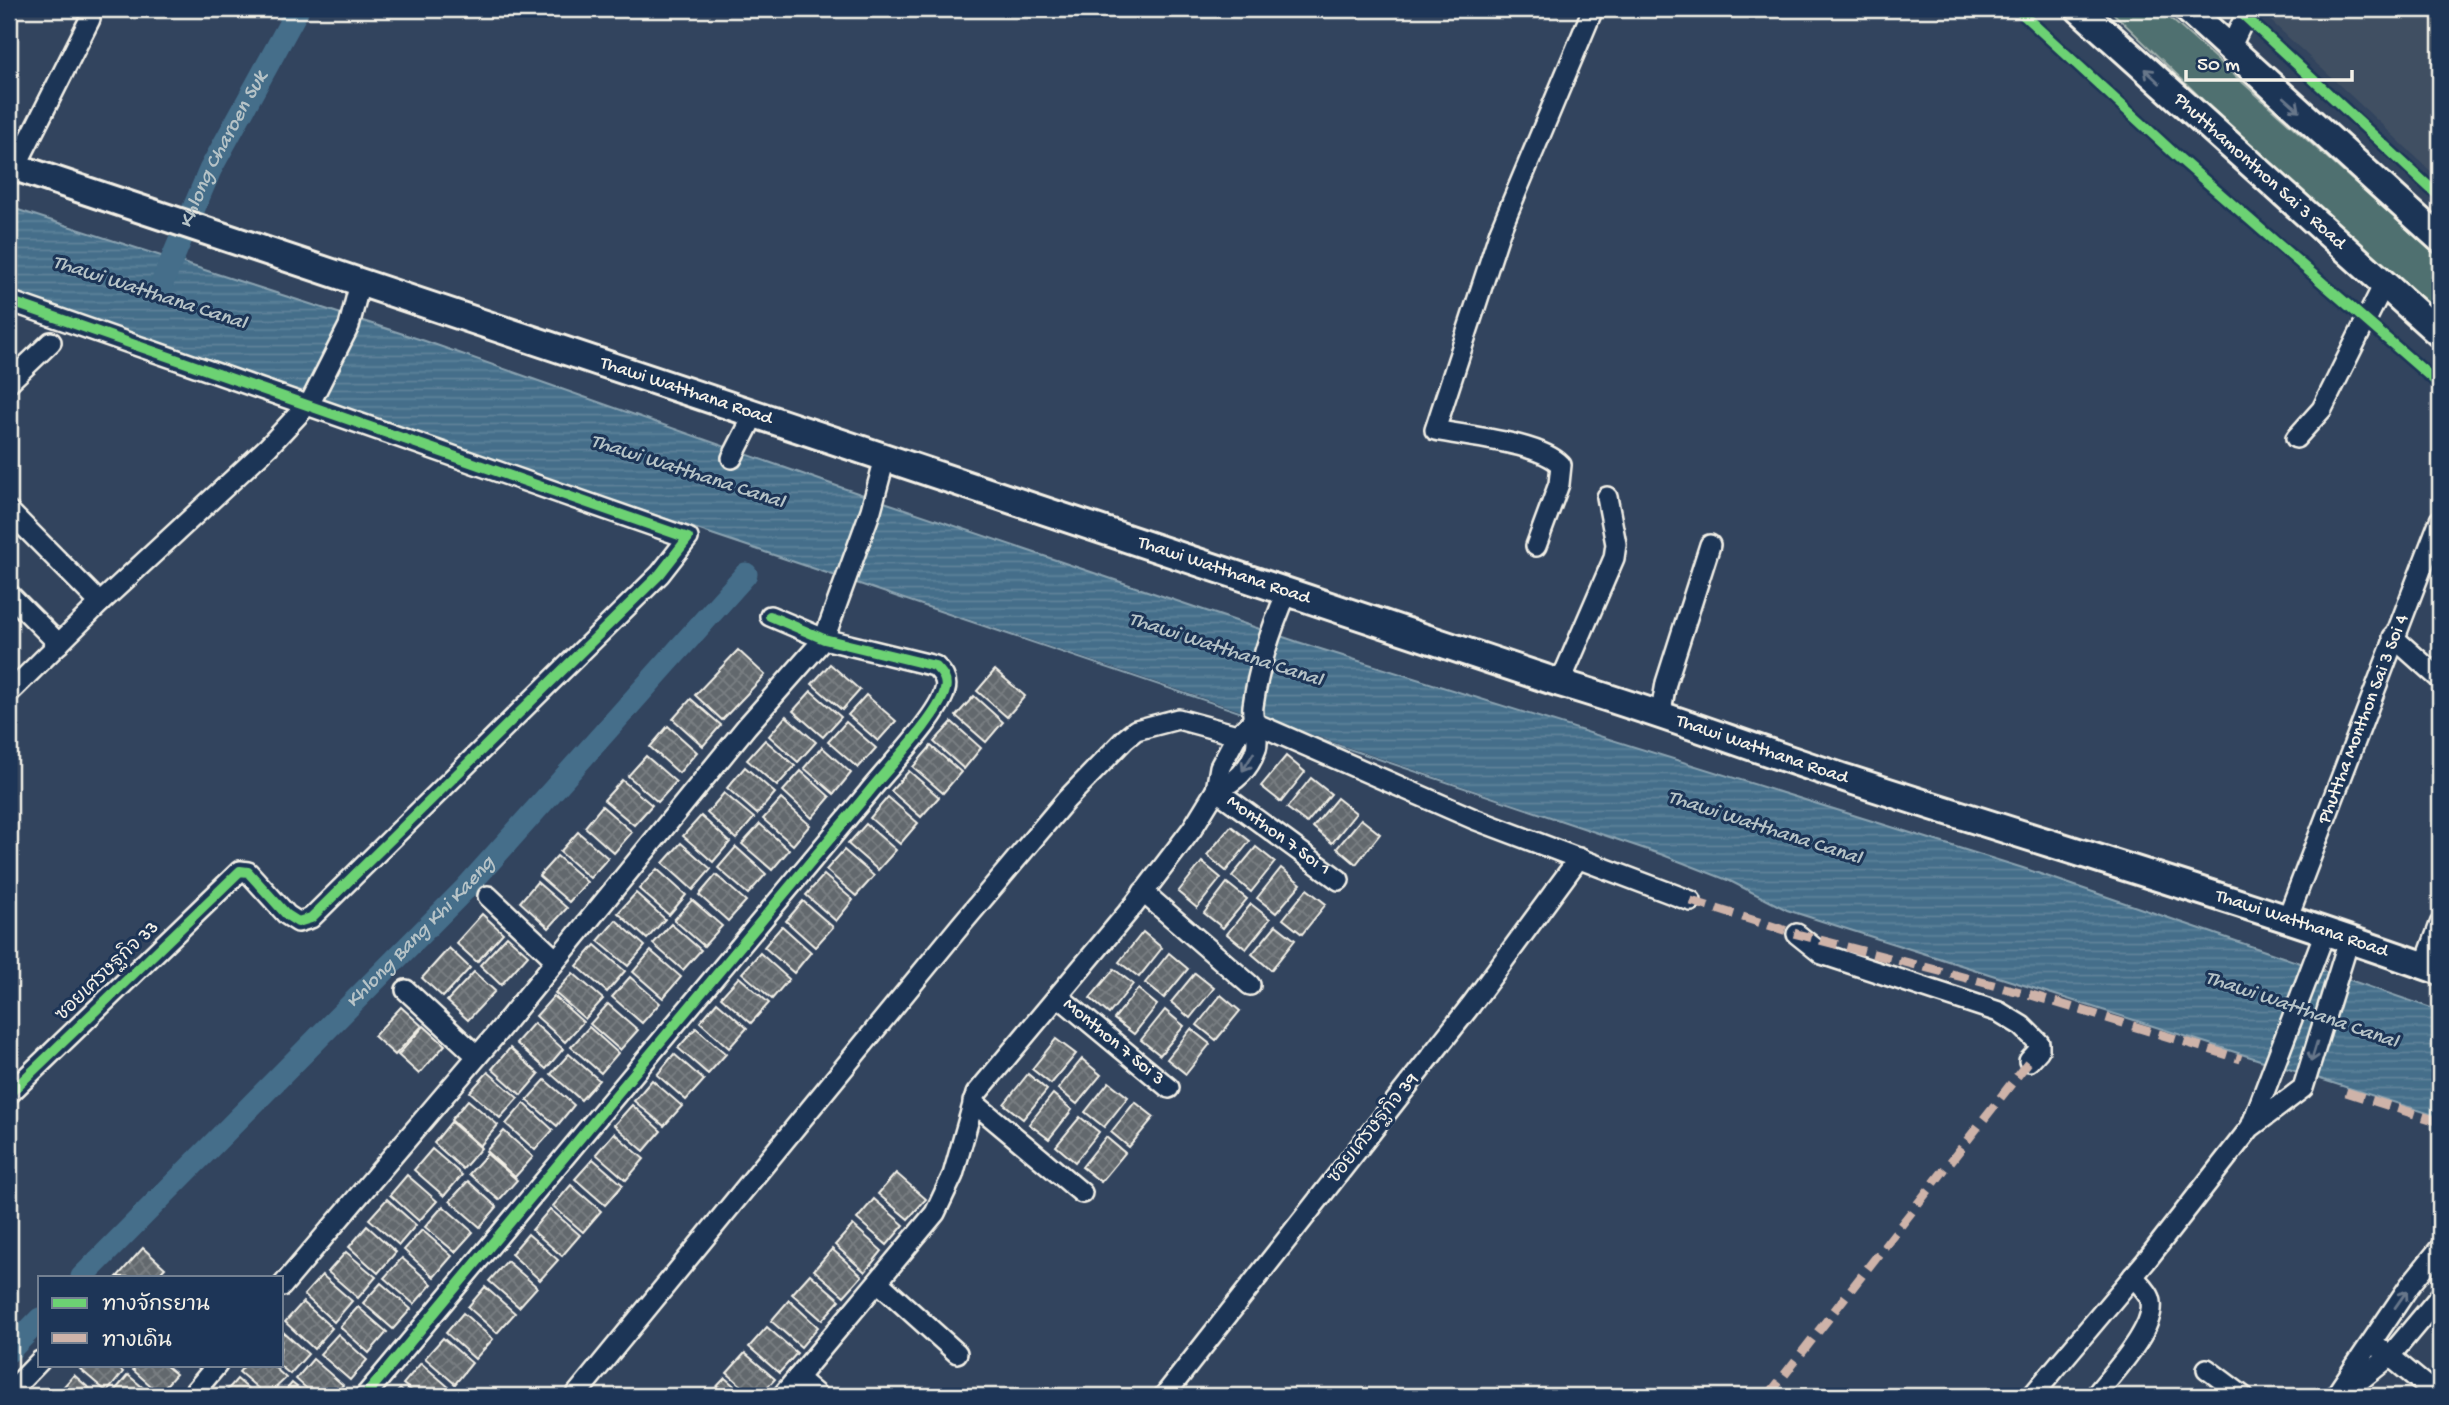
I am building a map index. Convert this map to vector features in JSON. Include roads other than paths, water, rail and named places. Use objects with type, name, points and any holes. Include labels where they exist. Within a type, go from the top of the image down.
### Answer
[{"type":"main road","name":"Phutthamonthon Sai 3 Road","points":[[2079,9],[2440,334]]},
{"type":"main road","points":[[2187,9],[2440,239]]},
{"type":"main road","name":"Thawi Watthana Road","points":[[12,166],[1560,683],[1661,712],[1838,776],[2432,968]]},
{"type":"street","points":[[1536,546],[1559,484],[1561,465],[1549,455],[1529,449],[1436,430],[1500,231],[1593,9]]},
{"type":"street","points":[[2230,48],[2249,9]]},
{"type":"street","points":[[12,166],[90,19]]},
{"type":"street","points":[[9,693],[100,603],[268,447],[309,402],[349,326],[359,283]]},
{"type":"street","points":[[2297,438],[2322,409],[2384,285]]},
{"type":"street","points":[[9,301],[309,402]]},
{"type":"street","points":[[9,382],[51,342]]},
{"type":"street","name":"ซอยเศรษฐกิจ 33","points":[[9,1094],[232,875],[240,871],[248,872],[287,915],[298,922],[311,918],[660,574],[688,538],[309,402]]},
{"type":"street","points":[[732,458],[754,415]]},
{"type":"street","points":[[284,1284],[477,1056],[747,726],[824,639],[871,510],[885,458]]},
{"type":"street","points":[[1560,683],[1614,558],[1615,544],[1607,497]]},
{"type":"street","points":[[9,511],[100,603]]},
{"type":"street","name":"Phuttha Monthon Sai 3 Soi 4","points":[[2287,919],[2440,520]]},
{"type":"street","points":[[1661,712],[1666,683],[1710,545]]},
{"type":"street","points":[[782,1396],[878,1282],[947,1194],[973,1102],[996,1066],[1058,996],[1192,829],[1216,790],[1220,767],[1247,721],[1271,633],[1287,592]]},
{"type":"street","points":[[9,594],[60,645]]},
{"type":"street","points":[[365,1396],[868,793],[934,711],[945,692],[946,683],[935,666],[824,639],[770,616]]},
{"type":"street","points":[[2393,637],[2440,679]]},
{"type":"street","points":[[575,1396],[1066,800],[1136,730],[1178,719],[1247,721],[1474,820],[1691,901]]},
{"type":"street","name":"Monthon 7 Soi 1","points":[[1216,790],[1339,880]]},
{"type":"street","name":"ซอยเศรษฐกิจ 39","points":[[1164,1396],[1471,1005],[1579,858]]},
{"type":"street","points":[[1143,892],[1250,985]]},
{"type":"street","points":[[488,896],[556,960]]},
{"type":"street","points":[[2432,968],[2440,924]]},
{"type":"street","points":[[1797,934],[1815,950],[1831,957],[1999,1012],[2027,1030],[2039,1043],[2039,1050],[2029,1061]]},
{"type":"street","points":[[2032,1396],[2133,1276],[2250,1128],[2270,1085],[2314,961],[2337,936]]},
{"type":"street","points":[[2250,1128],[2303,1088],[2340,970],[2337,936]]},
{"type":"street","points":[[406,990],[477,1056]]},
{"type":"street","name":"Monthon 7 Soi 3","points":[[1058,996],[1169,1088]]},
{"type":"street","points":[[973,1102],[1082,1194]]},
{"type":"street","points":[[2337,1396],[2372,1340],[2440,1248]]},
{"type":"street","points":[[2095,1396],[2145,1331],[2152,1310],[2150,1296],[2133,1276]]},
{"type":"street","points":[[878,1282],[957,1353]]},
{"type":"street","points":[[2337,1396],[2389,1357],[2440,1296]]},
{"type":"street","points":[[2372,1340],[2438,1396]]},
{"type":"street","points":[[9,1393],[38,1363]]},
{"type":"street","points":[[191,1396],[206,1368]]},
{"type":"street","points":[[2207,1369],[2243,1396]]},
{"type":"street","points":[[797,1378],[818,1396]]},
{"type":"water","name":"Thawi Watthana Canal","points":[[9,207],[425,341],[831,484],[1298,642],[2023,868],[2440,1011],[2440,1117],[1787,910],[1730,881],[1663,855],[9,297]]},
{"type":"waterway","name":"Khlong Charoen Suk","points":[[160,288],[210,170],[298,9]]},
{"type":"waterway","name":"Khlong Bang Khi Kaeng","points":[[83,1276],[466,888],[746,574]]},
{"type":"waterway","name":"Khlong Bang Khi Kaeng","points":[[9,1351],[38,1321]]}]
